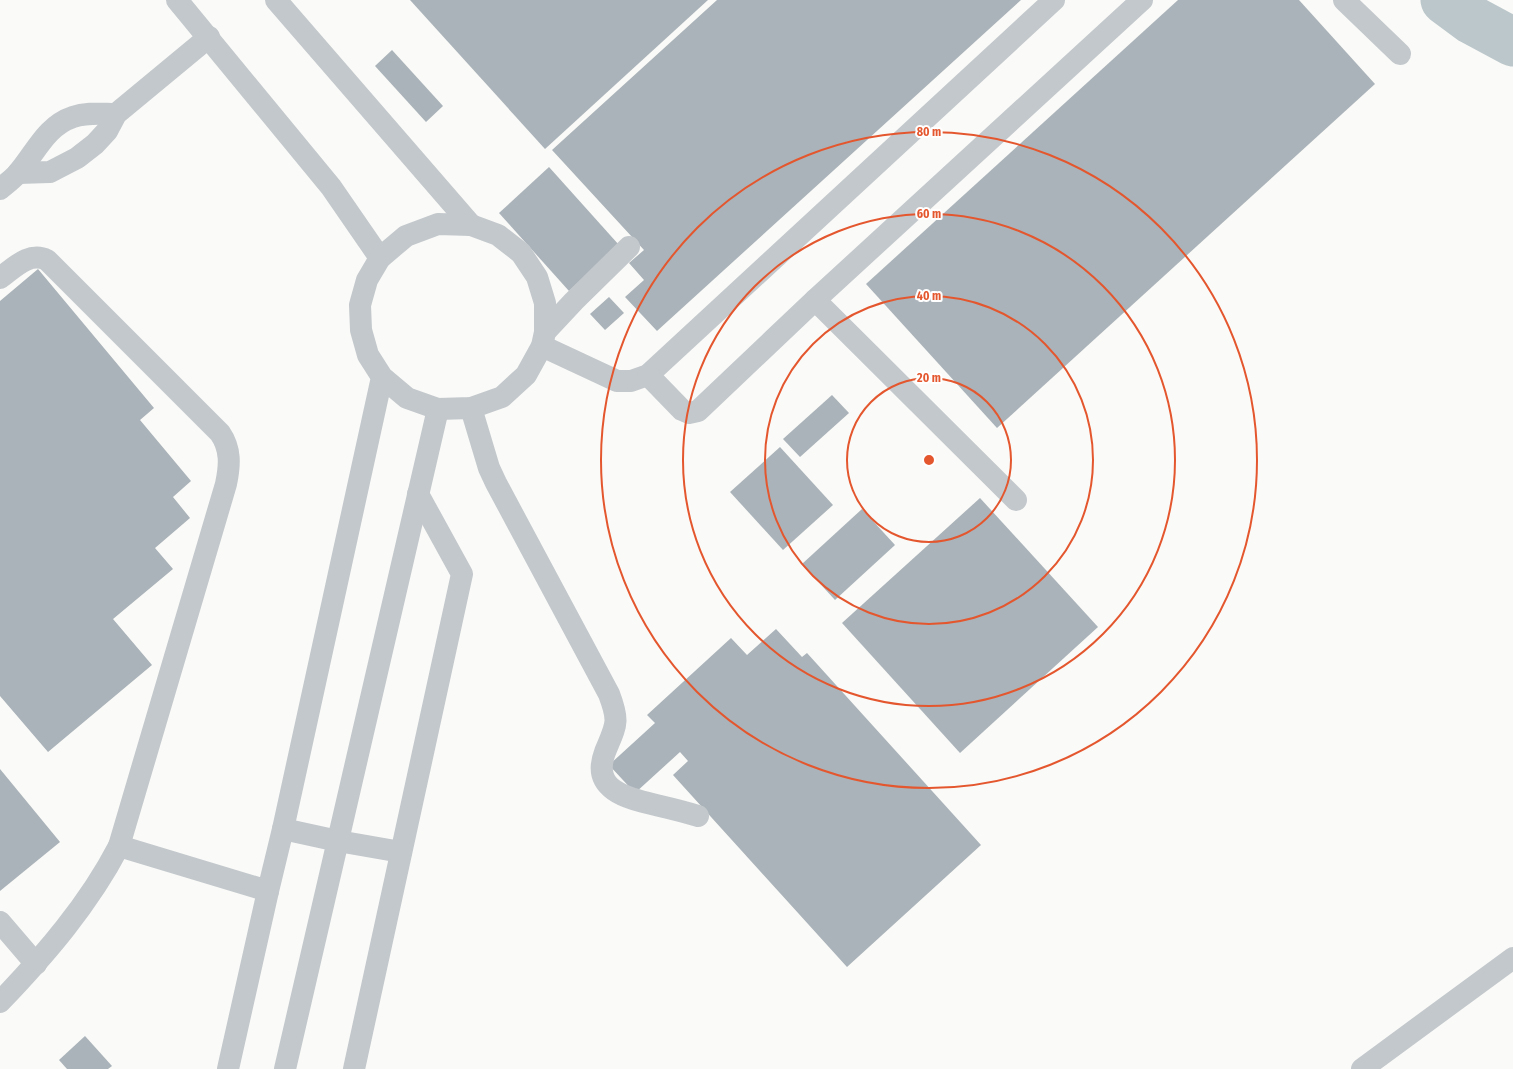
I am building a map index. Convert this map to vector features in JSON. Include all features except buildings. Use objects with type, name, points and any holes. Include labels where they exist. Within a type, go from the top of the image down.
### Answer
[{"type":"street","points":[[177,0],[331,187],[380,258]]},
{"type":"street","points":[[276,0],[472,225]]},
{"type":"street","points":[[543,339],[617,381],[631,381],[648,375],[1054,0]]},
{"type":"street","points":[[648,375],[682,410],[689,413],[698,411],[815,300],[1142,0]]},
{"type":"street","points":[[1344,0],[1400,54]]},
{"type":"street","points":[[18,173],[50,172],[77,158],[95,144],[107,130],[116,114],[209,37]]},
{"type":"street","points":[[0,189],[18,173],[39,144],[52,129],[61,122],[74,116],[88,114],[116,114]]},
{"type":"street","points":[[543,339],[545,304],[537,277],[521,253],[498,235],[472,225],[438,224],[406,236],[380,258],[367,280],[360,305],[360,330],[368,355],[382,377],[407,398],[438,409],[471,408],[502,397],[526,375],[543,339],[574,301],[629,247]]},
{"type":"street","points":[[0,278],[29,258],[39,257],[47,260],[220,433],[228,448],[229,469],[226,484],[119,846],[110,865],[36,964],[0,1002]]},
{"type":"street","points":[[815,300],[1016,500]]},
{"type":"street","points":[[228,1069],[283,829],[382,377]]},
{"type":"street","points":[[471,408],[491,473],[610,694],[615,710],[616,725],[603,758],[602,772],[606,782],[613,790],[626,798],[698,816]]},
{"type":"street","points":[[285,1069],[438,409]]},
{"type":"street","points":[[354,1069],[462,574],[418,494]]},
{"type":"street","points":[[283,829],[338,841],[401,852]]},
{"type":"street","points":[[119,846],[268,891]]},
{"type":"street","points":[[0,922],[36,964]]},
{"type":"street","points":[[1362,1069],[1513,958]]},
{"type":"waterway","points":[[1445,0],[1472,20],[1513,42]]}]
